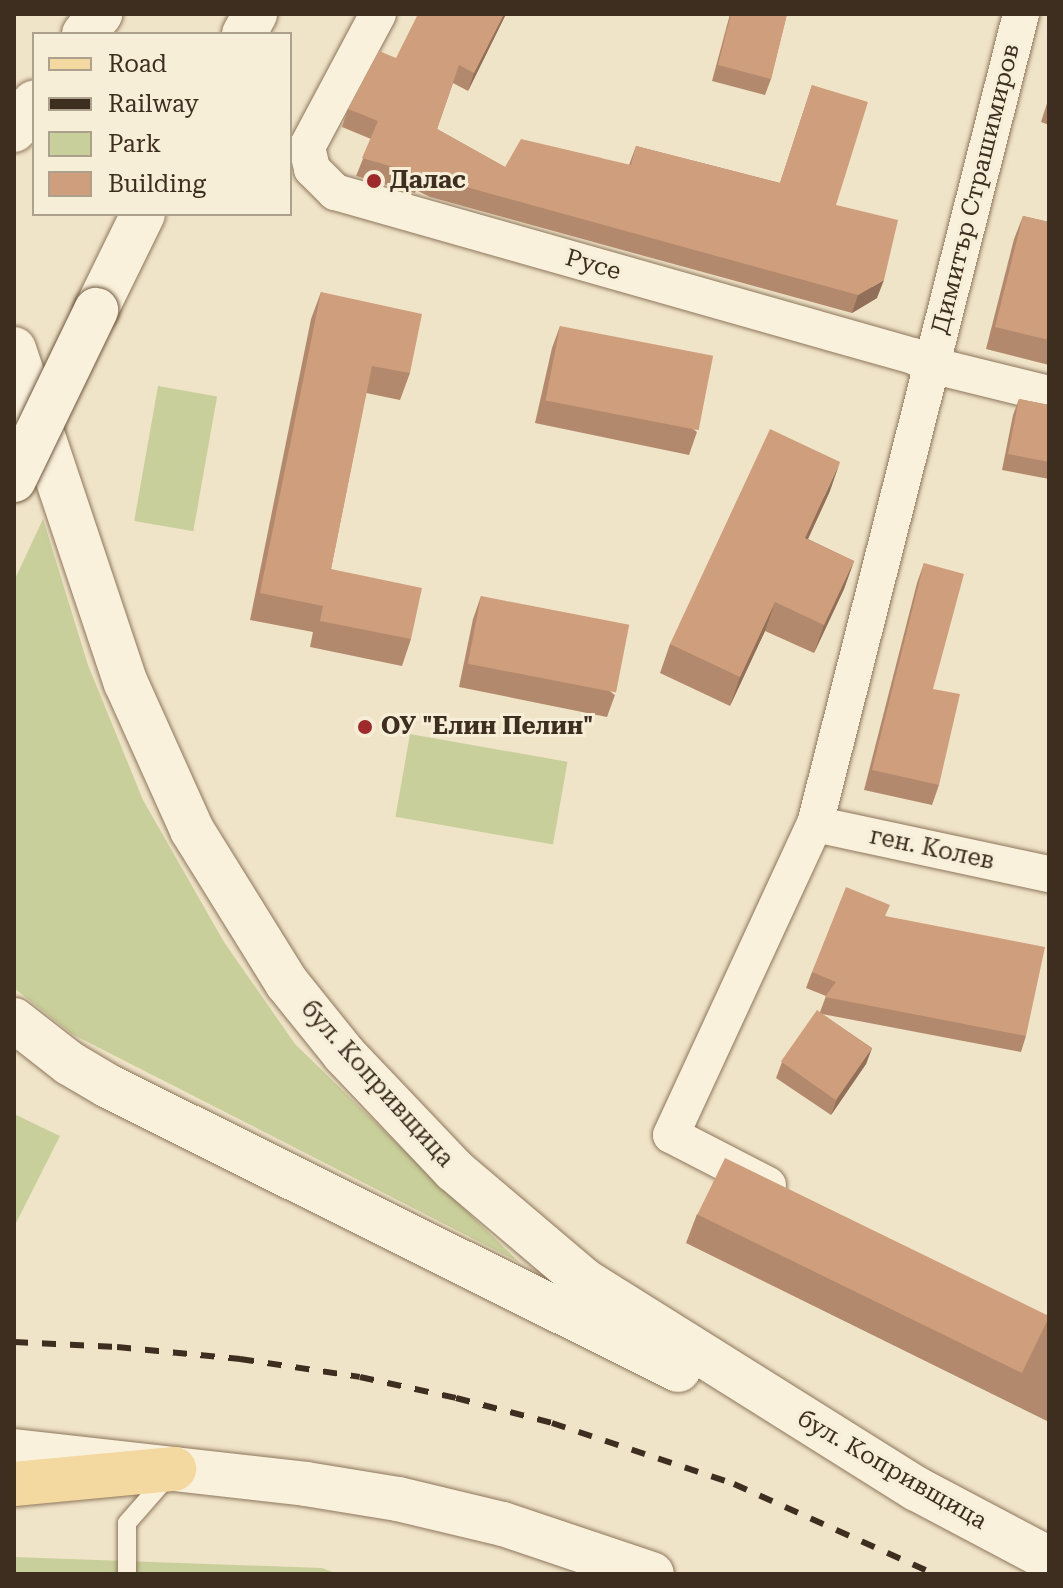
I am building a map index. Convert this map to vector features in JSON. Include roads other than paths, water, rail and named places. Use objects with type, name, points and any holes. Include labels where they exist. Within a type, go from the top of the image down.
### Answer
[{"type":"main road","points":[[86,32],[100,14]]},
{"type":"main road","points":[[245,32],[255,14]]},
{"type":"main road","points":[[14,130],[32,105]]},
{"type":"main road","points":[[14,480],[142,216]]},
{"type":"main road","name":"бул. Копривщица","points":[[14,349],[126,683],[192,830],[287,983],[344,1054],[454,1170],[585,1281],[917,1489],[1049,1559]]},
{"type":"main road","points":[[14,1020],[69,1063],[108,1086],[917,1489]]},
{"type":"main road","points":[[14,1451],[306,1484],[398,1499],[503,1524],[652,1574]]},
{"type":"main road","points":[[14,1484],[174,1469]]},
{"type":"street","name":"Русе","points":[[378,14],[307,147],[312,169],[335,192],[913,356],[931,365],[1049,394]]},
{"type":"street","name":"Димитър Страшимиров","points":[[797,1200],[671,1135],[815,824],[1022,17]]},
{"type":"street","name":"ген. Колев","points":[[815,824],[1049,874]]},
{"type":"lane","points":[[127,1574],[127,1523],[174,1469]]},
{"type":"railway","points":[[14,1342],[117,1347],[240,1359],[360,1377],[456,1398],[552,1423],[734,1484],[934,1574]]},
{"type":"place","name":"Далас","points":[[374,181]]},
{"type":"place","name":"ОУ \"Елин Пелин\"","points":[[365,727]]}]
